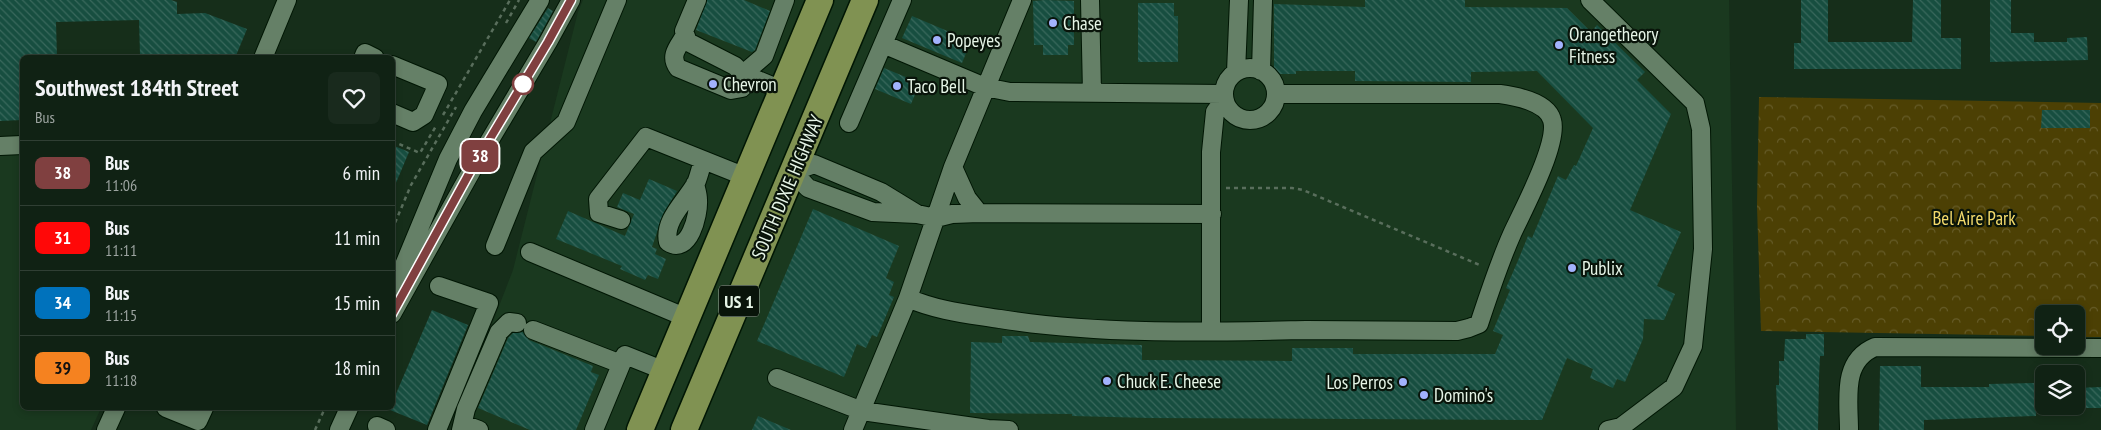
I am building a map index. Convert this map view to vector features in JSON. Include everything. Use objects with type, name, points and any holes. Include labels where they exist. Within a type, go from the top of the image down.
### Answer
[{"type":"highway","name":"US 1","points":[[640,430],[820,0]]},
{"type":"highway","name":"SOUTH DIXIE HIGHWAY","points":[[684,430],[865,0]]},
{"type":"highway","points":[[750,167],[793,172]]},
{"type":"street","points":[[264,55],[287,0]]},
{"type":"street","points":[[395,287],[448,159],[472,112],[540,0]]},
{"type":"street","points":[[395,309],[470,172],[571,0]]},
{"type":"street","points":[[494,246],[532,152],[566,122],[617,0]]},
{"type":"street","points":[[697,0],[684,31],[684,37],[674,53],[674,61],[678,68],[732,90],[742,88],[747,76],[764,56],[785,0]]},
{"type":"street","points":[[849,123],[902,0]]},
{"type":"street","points":[[853,430],[908,298],[953,167],[1022,0]]},
{"type":"street","points":[[1090,0],[1092,92]]},
{"type":"street","points":[[1236,72],[1238,0]]},
{"type":"street","points":[[1261,71],[1264,0]]},
{"type":"street","points":[[1590,0],[1695,103],[1700,129],[1703,249],[1693,346],[1674,387],[1621,427],[1608,430]]},
{"type":"street","points":[[684,37],[688,42],[735,66],[747,76],[782,90]]},
{"type":"street","points":[[883,44],[985,87],[1010,92],[1092,92],[1224,97]]},
{"type":"street","points":[[395,66],[438,84],[424,115],[412,122],[395,114]]},
{"type":"street","points":[[1211,331],[1212,141],[1215,112],[1224,97],[1227,81],[1236,72],[1249,68],[1261,71],[1272,80],[1276,94],[1274,104],[1266,115],[1253,120],[1238,118],[1232,113],[1224,97]]},
{"type":"street","points":[[908,298],[934,307],[1050,326],[1104,329],[1457,331],[1479,324],[1509,242],[1533,188],[1552,137],[1552,118],[1548,113],[1534,102],[1512,96],[1412,93],[1276,94]]},
{"type":"street","points":[[1212,141],[1226,126],[1238,118]]},
{"type":"street","points":[[621,220],[599,213],[598,200],[646,137],[703,160],[750,167]]},
{"type":"street","points":[[0,146],[20,145]]},
{"type":"street","points":[[695,184],[703,160]]},
{"type":"street","points":[[918,214],[881,192],[814,164],[793,172],[808,188],[873,212],[918,214],[936,218],[952,214],[980,213],[1212,214]]},
{"type":"street","points":[[953,167],[967,198],[980,213]]},
{"type":"street","points":[[530,252],[687,318]]},
{"type":"street","points":[[437,430],[449,406],[489,304],[439,286]]},
{"type":"street","points":[[467,425],[499,332],[509,322],[525,326],[621,364]]},
{"type":"street","points":[[1849,430],[1851,372],[1856,362],[1866,352],[1880,346],[2101,348]]},
{"type":"street","points":[[594,430],[625,355],[665,371]]},
{"type":"street","points":[[777,378],[862,411],[988,429],[1009,430]]},
{"type":"street","points":[[106,430],[115,410]]},
{"type":"street","points":[[171,410],[198,421],[203,410]]},
{"type":"street","points":[[339,430],[348,410]]},
{"type":"path","points":[[395,142],[420,153],[510,0]]},
{"type":"path","points":[[1220,188],[1292,188],[1303,190],[1488,268]]},
{"type":"path","points":[[315,430],[324,410]]},
{"type":"shaded area","points":[[583,0],[1729,0],[1736,430],[451,430],[513,270],[578,12]]},
{"type":"shaded area","points":[[0,148],[20,148],[20,410],[100,410],[91,430],[0,430]]},
{"type":"green space","name":"Bel Aire Park","points":[[1759,97],[2101,103],[2101,337],[2085,337],[2085,305],[2035,305],[2035,336],[1761,331],[1757,206]]},
{"type":"building","points":[[0,0],[171,0],[177,2],[177,14],[205,13],[247,29],[236,55],[140,55],[139,20],[56,22],[57,55],[20,55],[20,120],[0,121]]},
{"type":"building","name":"Chevron","points":[[707,0],[744,0],[770,11],[755,50],[752,52],[696,30]]},
{"type":"building","points":[[1365,0],[1465,0],[1465,7],[1567,8],[1591,32],[1597,25],[1645,72],[1637,80],[1671,114],[1630,210],[1681,232],[1657,286],[1675,294],[1664,320],[1644,319],[1643,339],[1625,382],[1617,379],[1613,388],[1590,378],[1593,369],[1567,358],[1542,420],[1150,418],[1072,416],[1072,414],[970,413],[971,342],[1002,343],[1002,336],[1028,336],[1030,342],[1142,345],[1142,360],[1292,361],[1292,348],[1353,348],[1353,354],[1495,354],[1503,335],[1493,331],[1510,290],[1506,288],[1528,236],[1532,238],[1558,176],[1566,180],[1574,165],[1576,166],[1593,128],[1537,71],[1471,72],[1471,82],[1355,81],[1355,71],[1296,71],[1296,74],[1274,74],[1274,4],[1365,7]]},
{"type":"building","points":[[1801,0],[1828,0],[1828,42],[1912,42],[1913,0],[1941,0],[1941,38],[1961,38],[1961,69],[1794,69],[1794,43],[1801,43]]},
{"type":"building","points":[[1990,0],[2011,0],[2011,33],[2034,33],[2034,42],[2067,42],[2067,38],[2087,37],[2088,60],[1990,62]]},
{"type":"building","name":"Chase","points":[[1033,1],[1074,1],[1074,45],[1068,45],[1068,55],[1043,55],[1043,45],[1034,45]]},
{"type":"building","points":[[1138,3],[1174,3],[1174,16],[1178,16],[1178,62],[1138,62]]},
{"type":"building","points":[[548,8],[553,11],[536,42],[529,38]]},
{"type":"building","name":"Popeyes","points":[[912,16],[971,41],[962,63],[902,38]]},
{"type":"building","name":"Taco Bell","points":[[884,68],[920,83],[911,104],[875,89]]},
{"type":"building","points":[[2042,110],[2090,110],[2090,128],[2041,128]]},
{"type":"building","points":[[395,146],[409,152],[395,185]]},
{"type":"building","points":[[649,179],[677,191],[663,214],[652,247],[657,249],[655,254],[666,259],[658,279],[648,275],[645,280],[620,269],[622,266],[556,239],[568,211],[625,236],[634,214],[617,207],[623,193],[640,200]]},
{"type":"building","points":[[813,209],[899,246],[886,278],[894,282],[889,295],[894,297],[877,337],[872,335],[866,348],[857,344],[844,377],[757,341]]},
{"type":"building","points":[[432,310],[468,325],[427,425],[390,410],[395,410],[395,396]]},
{"type":"building","points":[[523,332],[529,340],[593,366],[591,372],[599,375],[576,430],[530,430],[478,408],[508,338],[513,333]]},
{"type":"building","points":[[1806,334],[1824,334],[1824,356],[1820,356],[1818,430],[1778,430],[1776,385],[1779,385],[1779,361],[1784,361],[1785,339],[1806,339]]},
{"type":"building","points":[[1880,366],[1921,366],[1921,387],[1989,387],[1989,384],[2035,383],[2036,416],[1924,420],[1924,430],[1879,430]]},
{"type":"building","points":[[2101,387],[2101,408],[2085,408],[2085,388]]},
{"type":"building","points":[[758,416],[791,430],[752,430]]},
{"type":"bus line","name":"38","points":[[395,310],[470,172],[502,121],[571,0]]},
{"type":"place","name":"Chase","points":[[1053,23]]},
{"type":"place","name":"Popeyes","points":[[937,40]]},
{"type":"place","name":"Orangetheory Fitness","points":[[1559,45]]},
{"type":"place","name":"Chevron","points":[[713,84]]},
{"type":"place","name":"Taco Bell","points":[[897,86]]},
{"type":"place","name":"Publix","points":[[1572,268]]},
{"type":"place","name":"Chuck E. Cheese","points":[[1107,381]]},
{"type":"place","name":"Los Perros","points":[[1403,382]]},
{"type":"place","name":"Domino's","points":[[1424,395]]}]
